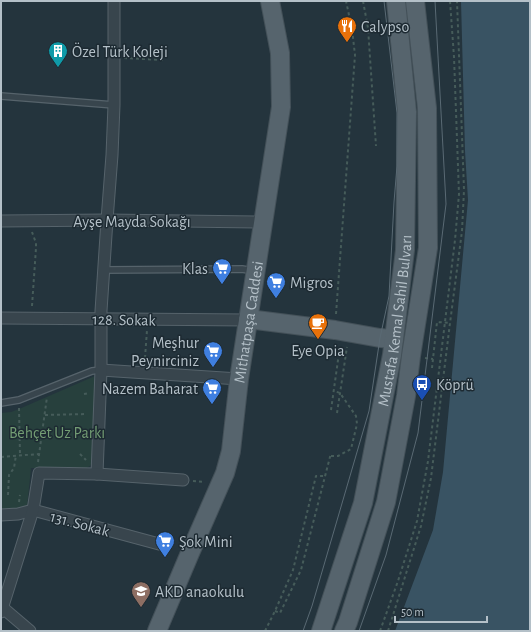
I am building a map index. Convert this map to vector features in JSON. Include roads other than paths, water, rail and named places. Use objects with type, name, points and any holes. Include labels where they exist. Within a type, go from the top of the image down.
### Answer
[{"type":"main road","name":"Mithatpaşa Caddesi","points":[[157,631],[225,473],[231,450],[239,379],[281,107],[280,53],[270,1]]},
{"type":"main road","name":"Mustafa Kemal Sahil Bulvarı","points":[[321,631],[363,503],[392,355],[405,250],[407,112],[396,1]]},
{"type":"main road","name":"Mustafa Kemal Sahil Bulvarı","points":[[344,631],[386,502],[406,396],[428,248],[427,108],[415,1]]},
{"type":"main road","points":[[248,320],[342,331],[394,339]]},
{"type":"street","points":[[97,474],[101,370],[101,318],[114,105],[114,1]]},
{"type":"street","name":"Ayşe Mayda Sokağı","points":[[1,221],[107,220],[263,222]]},
{"type":"street","name":"128. Sokak","points":[[1,318],[248,320]]},
{"type":"street","points":[[101,370],[239,379]]},
{"type":"street","points":[[30,631],[2,610],[33,510],[39,473],[97,474],[183,480]]},
{"type":"street","name":"131. Sokak","points":[[1,516],[33,510],[159,544]]},
{"type":"lane","points":[[1,96],[114,105]]},
{"type":"lane","points":[[104,270],[242,269],[256,271]]},
{"type":"lane","points":[[1,403],[19,400],[92,371],[101,370]]},
{"type":"water","points":[[461,1],[530,1],[530,631],[395,631],[433,530],[443,472],[468,200],[465,151]]},
{"type":"tram line","points":[[303,631],[312,606],[369,411],[380,338],[389,296],[397,166],[397,113],[384,1]]},
{"type":"tram line","points":[[359,631],[386,555],[418,433],[446,204],[435,1]]},
{"type":"place","name":"Calypso","points":[[347,43]]},
{"type":"place","name":"Özel Türk Koleji","points":[[58,68]]},
{"type":"place","name":"Klas","points":[[222,285]]},
{"type":"place","name":"Migros","points":[[276,299]]},
{"type":"place","name":"Eye Opia","points":[[318,340]]},
{"type":"place","name":"Meşhur Peynirciniz","points":[[213,368]]},
{"type":"place","name":"Köprü","points":[[422,401]]},
{"type":"place","name":"Nazem Baharat","points":[[212,405]]},
{"type":"place","name":"Şok Mini","points":[[165,558]]},
{"type":"place","name":"AKD anaokulu","points":[[141,608]]},
{"type":"park label","name":"Behçet Uz Parkı","points":[[57,432]]}]
